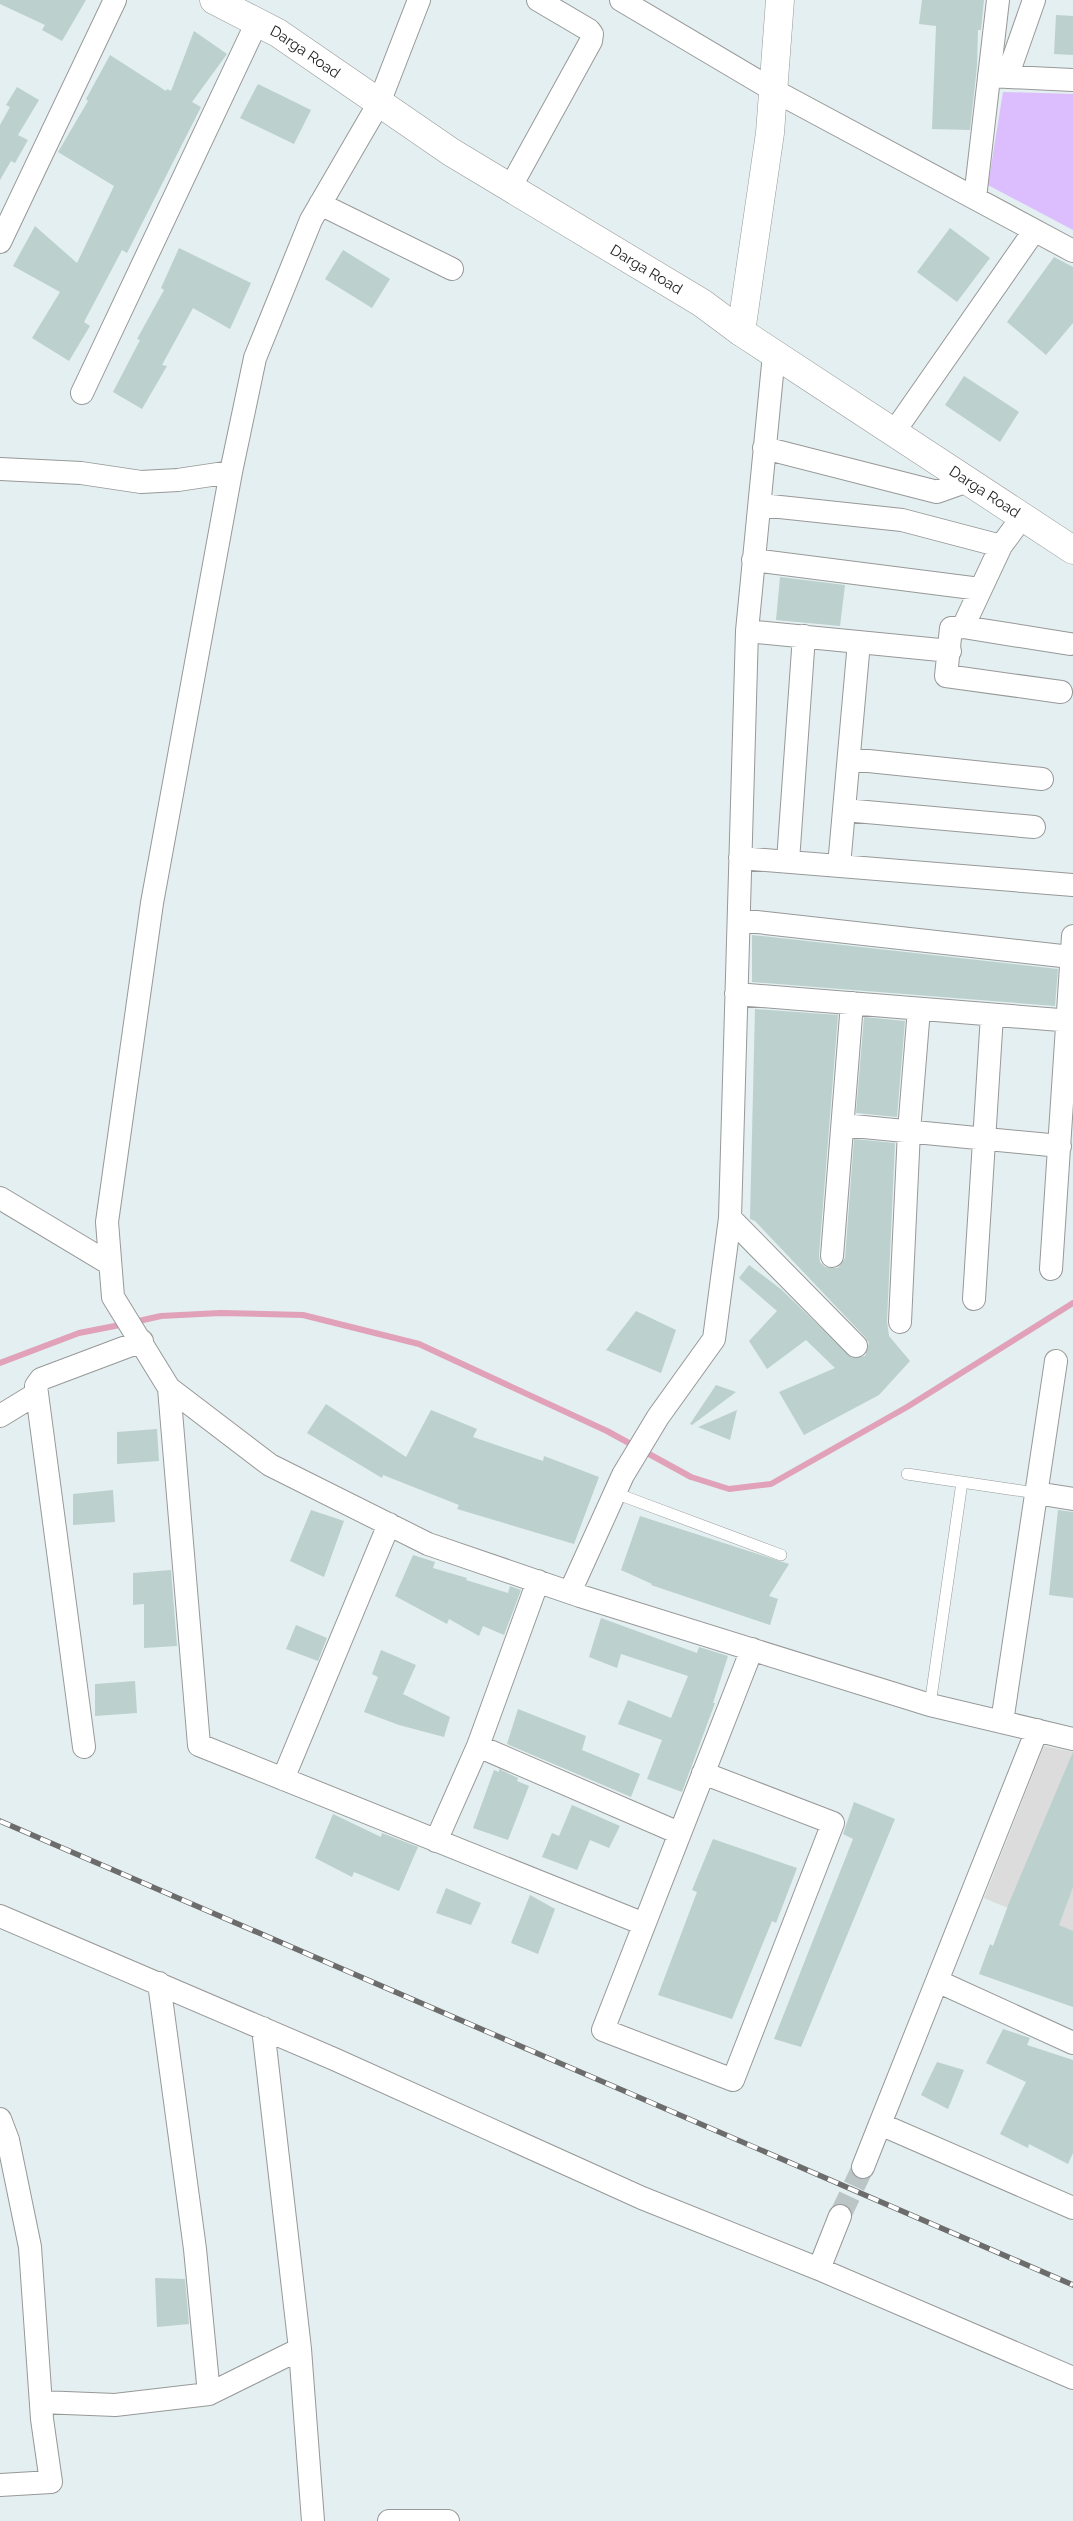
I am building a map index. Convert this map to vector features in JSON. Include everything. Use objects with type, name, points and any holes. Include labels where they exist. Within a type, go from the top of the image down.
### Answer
[{"type":"street","points":[[0,242],[115,0]]},
{"type":"street","name":"Darga Road","points":[[214,0],[278,33],[451,152],[702,303],[774,354],[1073,550]]},
{"type":"street","points":[[419,0],[380,103],[311,220],[255,358],[152,904],[107,1222],[113,1297],[140,1338],[169,1388],[270,1465],[428,1544],[570,1592],[930,1704],[1073,1739]]},
{"type":"street","points":[[510,188],[591,41],[592,34],[590,30],[538,0]]},
{"type":"street","points":[[741,332],[770,133],[780,0]]},
{"type":"street","points":[[975,198],[998,77],[998,0]]},
{"type":"street","points":[[998,77],[1034,0]]},
{"type":"street","points":[[625,1],[773,90],[1073,251]]},
{"type":"street","points":[[82,394],[257,22]]},
{"type":"street","points":[[998,77],[1073,80]]},
{"type":"street","points":[[320,204],[452,269]]},
{"type":"street","points":[[894,432],[1034,231]]},
{"type":"street","points":[[570,1592],[619,1484],[658,1418],[714,1339],[730,1218],[747,631],[774,354]]},
{"type":"street","points":[[764,448],[937,492],[968,481]]},
{"type":"street","points":[[0,469],[81,473],[141,482],[178,480],[232,472]]},
{"type":"street","points":[[760,505],[902,520],[1001,546]]},
{"type":"street","points":[[963,627],[1001,546],[1023,516]]},
{"type":"street","points":[[753,560],[980,589]]},
{"type":"street","points":[[1061,692],[946,676],[951,628],[963,627],[1070,644]]},
{"type":"street","points":[[747,631],[950,651]]},
{"type":"street","points":[[788,861],[804,636]]},
{"type":"street","points":[[839,866],[859,642]]},
{"type":"street","points":[[849,759],[1042,779]]},
{"type":"street","points":[[844,810],[1034,828]]},
{"type":"street","points":[[740,858],[1073,885]]},
{"type":"street","points":[[739,920],[1072,946],[1071,1021],[1051,1268]]},
{"type":"street","points":[[736,994],[1071,1021]]},
{"type":"street","points":[[832,1256],[852,1003]]},
{"type":"street","points":[[900,1322],[909,1132],[919,1009]]},
{"type":"street","points":[[974,1299],[992,1015]]},
{"type":"street","points":[[843,1125],[1060,1146]]},
{"type":"street","points":[[0,1198],[110,1264]]},
{"type":"street","points":[[730,1218],[856,1346]]},
{"type":"street","points":[[84,1747],[36,1386],[41,1380],[140,1338]]},
{"type":"street","points":[[1002,1722],[1056,1361]]},
{"type":"street","points":[[169,1388],[199,1745],[644,1924]]},
{"type":"street","points":[[0,1416],[36,1394]]},
{"type":"street","points":[[1036,1494],[1073,1499]]},
{"type":"street","points":[[283,1779],[389,1524]]},
{"type":"street","points":[[436,1841],[478,1746],[538,1581]]},
{"type":"street","points":[[703,1773],[833,1823],[733,2080],[603,2030],[679,1833],[752,1649]]},
{"type":"street","points":[[863,2167],[1037,1730]]},
{"type":"street","points":[[478,1746],[679,1833]]},
{"type":"street","points":[[0,1916],[263,2028],[642,2198],[819,2269],[1073,2378]]},
{"type":"street","points":[[937,1981],[1073,2043]]},
{"type":"street","points":[[159,1984],[195,2249],[209,2394]]},
{"type":"street","points":[[263,2028],[300,2348],[313,2521]]},
{"type":"street","points":[[0,2119],[8,2140],[30,2247],[41,2402],[51,2482],[0,2485]]},
{"type":"street","points":[[880,2124],[1073,2208]]},
{"type":"street","points":[[819,2269],[840,2216]]},
{"type":"street","points":[[41,2402],[115,2405],[209,2394],[300,2348]]},
{"type":"street","points":[[389,2521],[448,2521]]},
{"type":"lane","points":[[907,1474],[1036,1494]]},
{"type":"lane","points":[[930,1704],[962,1482]]},
{"type":"lane","points":[[619,1484],[781,1555]]},
{"type":"shaded area","points":[[1003,92],[1073,94],[1073,230],[988,185]]},
{"type":"shaded area","points":[[1044,1746],[1073,1752],[1073,1935],[984,1898]]},
{"type":"building","points":[[0,0],[86,0],[62,41],[42,30],[45,25],[0,4]]},
{"type":"building","points":[[922,0],[984,0],[981,30],[978,30],[977,66],[970,130],[932,129],[936,26],[919,24]]},
{"type":"building","points":[[1056,15],[1073,16],[1073,55],[1054,54]]},
{"type":"building","points":[[194,31],[227,54],[192,102],[201,107],[127,253],[122,250],[84,322],[90,326],[69,361],[32,338],[60,292],[13,266],[35,226],[77,263],[114,186],[58,152],[88,101],[86,99],[110,55],[166,91],[167,89],[171,91]]},
{"type":"building","points":[[258,84],[311,110],[294,144],[240,118]]},
{"type":"building","points":[[17,87],[39,100],[18,135],[28,140],[15,163],[11,161],[0,180],[0,125],[10,107],[6,105]]},
{"type":"building","points":[[950,228],[990,258],[957,302],[917,272]]},
{"type":"building","points":[[179,248],[251,283],[230,329],[193,308],[162,365],[167,366],[142,409],[113,392],[140,340],[137,339],[164,290],[161,288]]},
{"type":"building","points":[[343,250],[390,279],[372,308],[325,279]]},
{"type":"building","points":[[1054,257],[1073,267],[1073,323],[1046,355],[1007,322]]},
{"type":"building","points":[[964,376],[1019,412],[1000,442],[945,405]]},
{"type":"building","points":[[780,577],[845,585],[840,626],[776,620]]},
{"type":"building","points":[[752,935],[1058,969],[1055,1006],[752,982]]},
{"type":"building","points":[[755,1009],[838,1015],[819,1255],[820,1262],[825,1267],[838,1268],[845,1258],[854,1139],[895,1143],[887,1321],[889,1336],[910,1361],[879,1395],[804,1435],[779,1392],[835,1368],[806,1340],[767,1369],[749,1341],[777,1311],[739,1278],[749,1265],[782,1290],[852,1358],[865,1356],[869,1343],[755,1221],[750,1219]]},
{"type":"building","points":[[864,1017],[905,1021],[897,1117],[856,1113]]},
{"type":"building","points":[[636,1311],[676,1330],[661,1373],[606,1350]]},
{"type":"building","points":[[716,1385],[736,1392],[692,1425],[690,1424]]},
{"type":"building","points":[[326,1404],[406,1457],[431,1410],[477,1429],[473,1437],[543,1461],[544,1456],[599,1477],[574,1544],[457,1509],[459,1505],[383,1475],[382,1478],[307,1433]]},
{"type":"building","points":[[737,1410],[730,1440],[698,1427]]},
{"type":"building","points":[[157,1429],[159,1461],[117,1464],[117,1432]]},
{"type":"building","points":[[113,1490],[115,1522],[73,1525],[73,1494]]},
{"type":"building","points":[[311,1510],[344,1521],[324,1577],[290,1561]]},
{"type":"building","points":[[1058,1510],[1073,1512],[1073,1598],[1049,1595]]},
{"type":"building","points":[[640,1516],[789,1564],[769,1596],[778,1599],[770,1625],[651,1585],[621,1570]]},
{"type":"building","points":[[413,1555],[435,1562],[433,1568],[467,1578],[466,1580],[508,1593],[510,1586],[521,1590],[504,1635],[483,1626],[479,1636],[449,1619],[447,1624],[395,1596]]},
{"type":"building","points":[[171,1570],[177,1646],[144,1648],[144,1604],[133,1605],[133,1573]]},
{"type":"building","points":[[601,1618],[697,1653],[699,1647],[728,1656],[713,1703],[715,1703],[682,1792],[647,1779],[662,1740],[618,1724],[628,1700],[671,1718],[688,1676],[621,1654],[617,1668],[589,1657]]},
{"type":"building","points":[[296,1625],[327,1638],[318,1661],[286,1649]]},
{"type":"building","points":[[381,1650],[416,1665],[403,1694],[450,1717],[444,1737],[399,1725],[364,1712],[378,1677],[372,1674]]},
{"type":"building","points":[[135,1681],[137,1713],[95,1716],[95,1684]]},
{"type":"building","points":[[518,1709],[586,1736],[582,1750],[640,1774],[631,1797],[507,1744]]},
{"type":"building","points":[[1073,1752],[1073,1887],[1059,1925],[1073,1931],[1073,2007],[979,1974],[990,1944],[993,1946],[1009,1903]]},
{"type":"building","points":[[499,1769],[518,1778],[517,1781],[529,1786],[508,1840],[473,1828],[494,1770],[499,1772]]},
{"type":"building","points":[[854,1802],[895,1819],[801,2047],[774,2039],[853,1839],[843,1834]]},
{"type":"building","points":[[572,1805],[620,1826],[609,1848],[590,1840],[577,1870],[542,1857],[552,1833],[559,1836]]},
{"type":"building","points":[[333,1814],[381,1837],[382,1833],[418,1847],[399,1891],[354,1872],[352,1877],[315,1858]]},
{"type":"building","points":[[713,1839],[797,1868],[776,1923],[772,1921],[732,2019],[658,1995],[697,1892],[692,1890]]},
{"type":"building","points":[[446,1888],[481,1903],[471,1925],[436,1913]]},
{"type":"building","points":[[530,1895],[555,1909],[538,1954],[511,1943]]},
{"type":"building","points":[[1003,2029],[1030,2038],[1027,2045],[1073,2060],[1073,2153],[1068,2164],[1029,2144],[1028,2148],[1000,2134],[1026,2082],[986,2063]]},
{"type":"building","points":[[937,2062],[964,2070],[948,2109],[921,2095]]},
{"type":"building","points":[[155,2278],[185,2279],[189,2324],[157,2327]]},
{"type":"waterway","points":[[134,1322],[161,1316],[220,1313],[303,1315],[419,1344],[607,1431],[691,1477],[729,1489],[771,1484],[907,1407],[1073,1303]]},
{"type":"waterway","points":[[0,1363],[79,1333],[125,1324]]},
{"type":"tunnel","points":[[840,2216],[863,2167]]},
{"type":"railway","points":[[0,1821],[1073,2285]]}]
